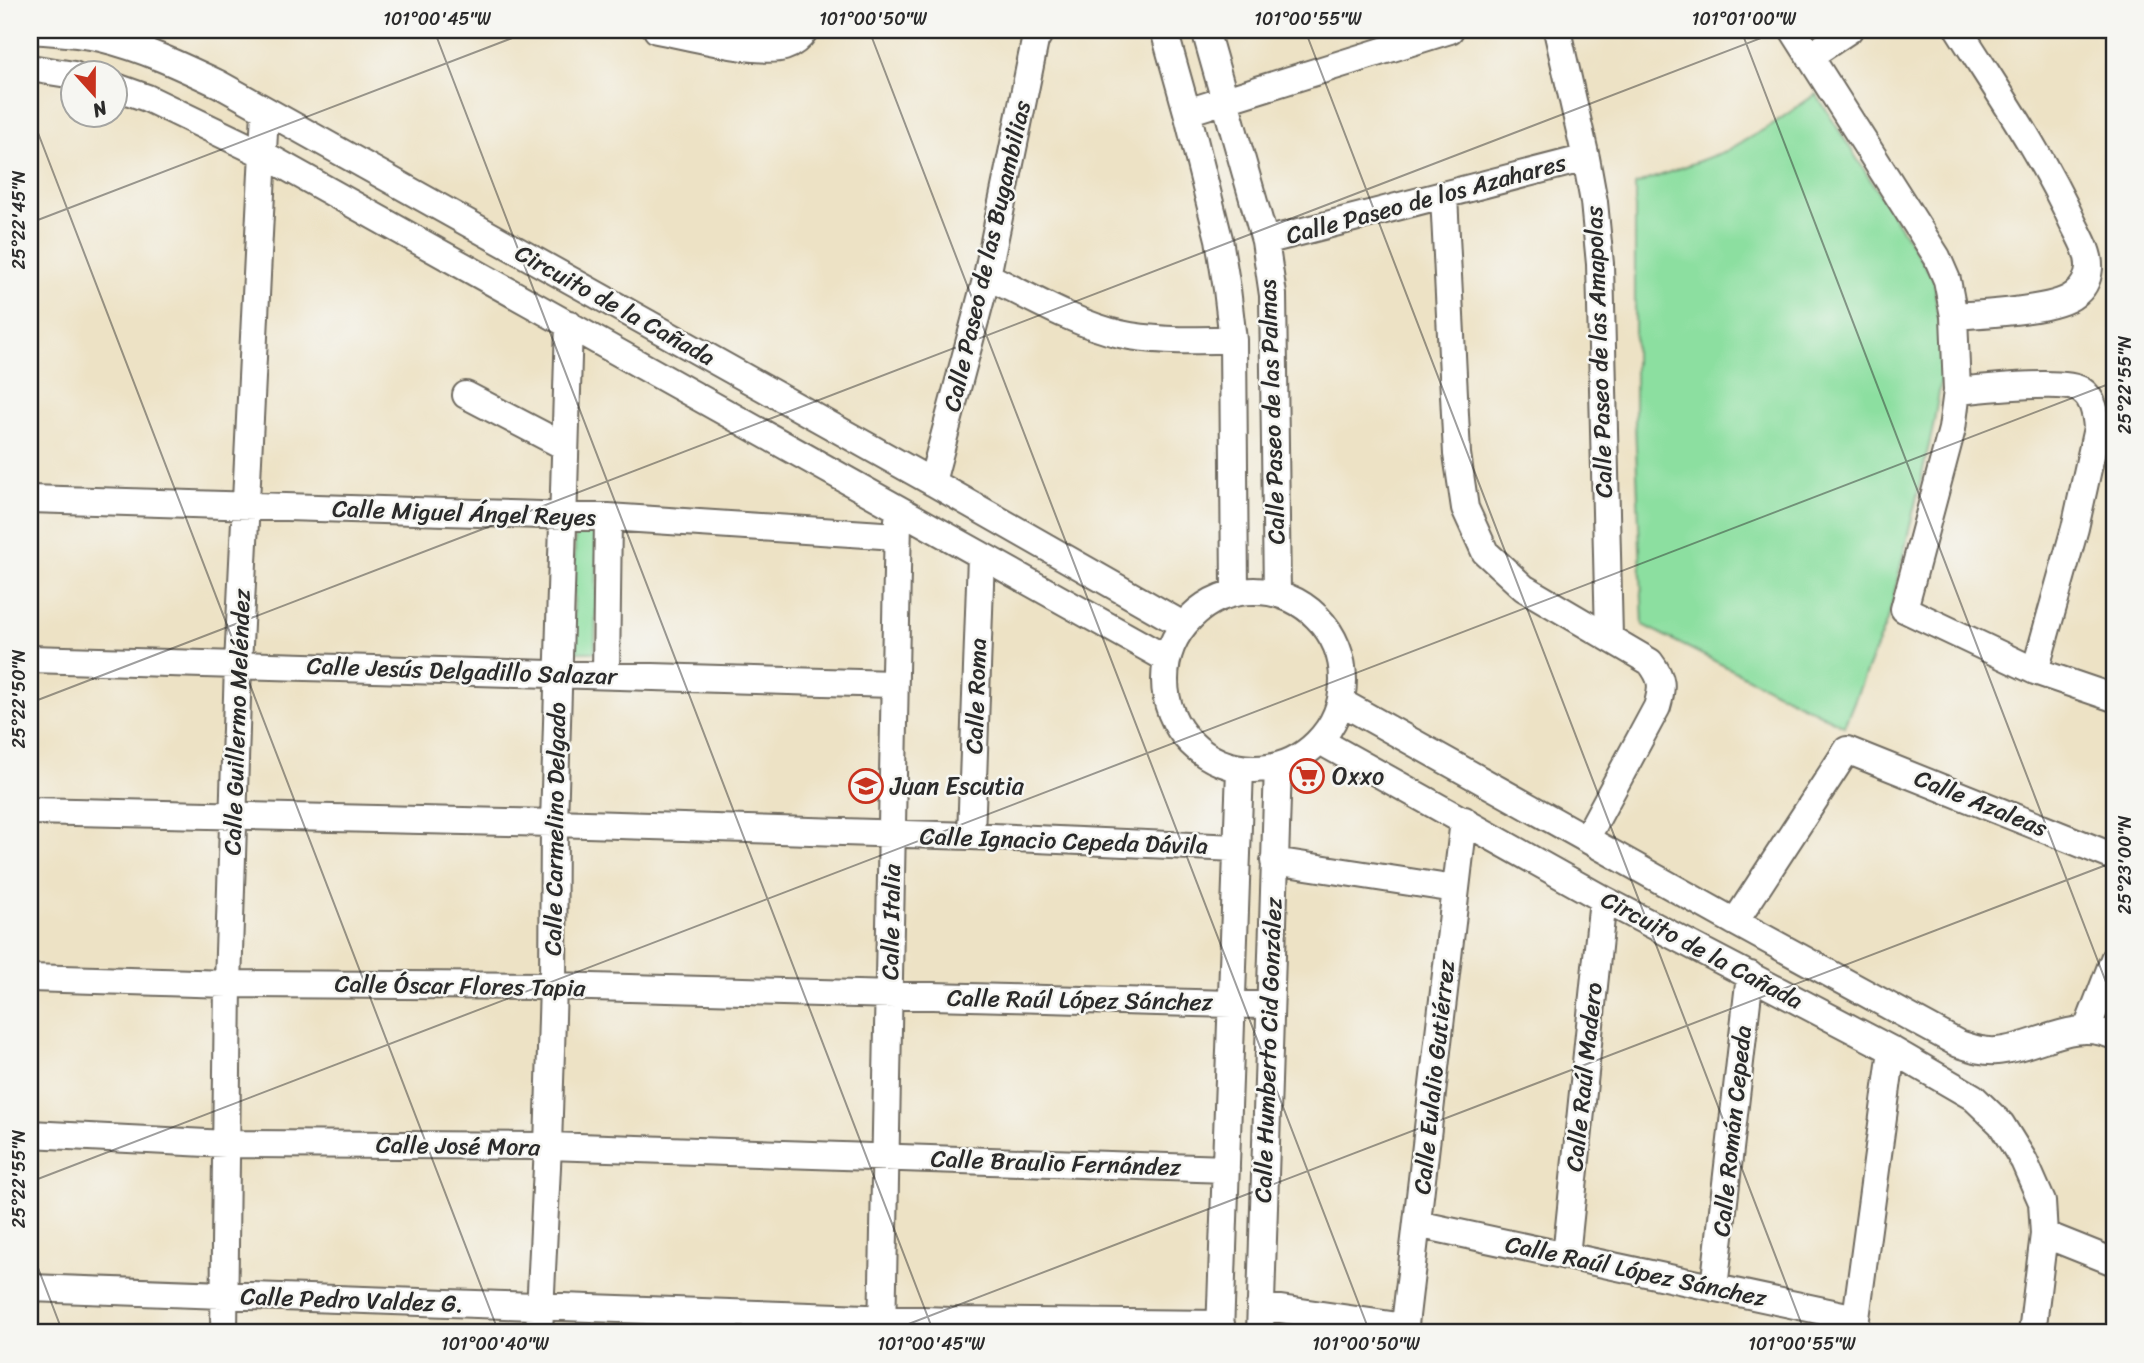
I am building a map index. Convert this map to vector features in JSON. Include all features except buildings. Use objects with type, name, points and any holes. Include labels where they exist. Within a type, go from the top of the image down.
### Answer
[{"type":"street","name":"Circuito de la Cañada","points":[[30,30],[100,38],[133,47],[219,84],[1183,625]]},
{"type":"street","points":[[657,30],[752,48],[771,49],[792,43],[805,30]]},
{"type":"street","name":"Calle Paseo de las Bugambilias","points":[[932,482],[987,276],[1035,41],[1041,30]]},
{"type":"street","name":"Calle Paseo de las Palmas","points":[[1164,30],[1219,239],[1233,340],[1235,592]]},
{"type":"street","name":"Calle Paseo de las Palmas","points":[[1205,30],[1265,241],[1273,295],[1277,593]]},
{"type":"street","points":[[1187,112],[1450,30]]},
{"type":"street","name":"Calle Paseo de las Amapolas","points":[[1558,30],[1594,202],[1600,264],[1609,636]]},
{"type":"street","points":[[1793,30],[1937,257],[1947,280],[1954,316],[1956,391],[1952,429],[1905,609],[2035,671],[2114,698]]},
{"type":"street","points":[[1810,56],[1849,30]]},
{"type":"street","points":[[1954,316],[2063,303],[2075,295],[2086,282],[2090,266],[2086,250],[2055,184],[1959,30]]},
{"type":"street","points":[[30,68],[60,73]]},
{"type":"street","name":"Circuito de la Cañada","points":[[130,92],[263,154],[569,324],[898,523],[981,556],[1167,659]]},
{"type":"street","name":"Calle Guillermo Meléndez","points":[[224,1333],[228,984],[238,665],[265,111]]},
{"type":"street","name":"Calle Paseo de los Azahares","points":[[1265,241],[1586,158]]},
{"type":"street","points":[[1444,196],[1457,454],[1465,508],[1485,552],[1524,588],[1650,662],[1660,675],[1661,691],[1657,706],[1586,839]]},
{"type":"street","points":[[987,276],[1075,318],[1120,334],[1170,340],[1233,340]]},
{"type":"street","name":"Calle Carmelino Delgado","points":[[539,1333],[553,986],[554,823],[569,324]]},
{"type":"street","points":[[1956,391],[2059,385],[2080,389],[2089,397],[2095,412],[2097,428],[2075,528],[2035,671]]},
{"type":"street","points":[[466,395],[564,446]]},
{"type":"street","name":"Calle Miguel Ángel Reyes","points":[[30,499],[898,523]]},
{"type":"street","points":[[606,675],[608,517]]},
{"type":"street","name":"Calle Italia","points":[[882,1325],[898,523]]},
{"type":"street","name":"Calle Roma","points":[[971,836],[981,556]]},
{"type":"street","points":[[1256,590],[1277,593],[1303,604],[1324,623],[1334,639],[1344,674],[1341,702],[1333,723],[1320,741],[1300,757],[1259,770],[1240,769],[1212,760],[1188,741],[1172,717],[1164,688],[1167,659],[1173,641],[1183,625],[1214,600],[1235,592],[1256,590]]},
{"type":"street","name":"Calle Jesús Delgadillo Salazar","points":[[30,659],[893,684]]},
{"type":"street","name":"Circuito de la Cañada","points":[[1341,702],[1959,1044],[1979,1051],[1997,1051],[2022,1046],[2066,1031],[2088,1029],[2114,1035]]},
{"type":"street","name":"Circuito de la Cañada","points":[[1320,741],[1603,899],[1892,1050],[1973,1097],[2001,1124],[2024,1161],[2042,1202],[2044,1234]]},
{"type":"street","name":"Calle Azaleas","points":[[1735,922],[1847,750],[2114,857]]},
{"type":"street","name":"Calle Humberto Cid González","points":[[1260,1333],[1278,766]]},
{"type":"street","name":"Calle Humberto Cid González","points":[[1221,1328],[1240,769]]},
{"type":"street","name":"Calle Ignacio Cepeda Dávila","points":[[30,811],[554,823],[971,836],[1236,848]]},
{"type":"street","name":"Calle Eulalio Gutiérrez","points":[[1405,1330],[1464,820]]},
{"type":"street","points":[[1274,861],[1455,889]]},
{"type":"street","name":"Calle Raúl Madero","points":[[1566,1256],[1603,899]]},
{"type":"street","points":[[2088,1029],[2114,959]]},
{"type":"street","name":"Calle Román Cepeda","points":[[1714,1288],[1750,975]]},
{"type":"street","name":"Calle Óscar Flores Tapia","points":[[30,978],[228,984],[553,986],[890,996]]},
{"type":"street","name":"Calle Raúl López Sánchez","points":[[890,996],[1269,1005]]},
{"type":"street","points":[[1855,1326],[1892,1050]]},
{"type":"street","name":"Calle José Mora","points":[[30,1133],[226,1144],[548,1146],[886,1157]]},
{"type":"street","name":"Calle Braulio Fernández","points":[[886,1157],[1226,1168]]},
{"type":"street","name":"Calle Raúl López Sánchez","points":[[1417,1224],[1714,1288],[1855,1326]]},
{"type":"street","points":[[2032,1333],[2044,1234],[2114,1262]]},
{"type":"street","name":"Calle Pedro Valdez G.","points":[[30,1289],[540,1306],[882,1325],[1221,1328]]},
{"type":"street","points":[[1260,1306],[1405,1330]]},
{"type":"green space","points":[[1816,94],[1934,280],[1943,370],[1932,432],[1889,616],[1844,726],[1643,625],[1635,422],[1635,185],[1726,151],[1770,126]]},
{"type":"green space","points":[[575,527],[598,529],[595,652],[573,652]]},
{"type":"place","name":"Oxxo","points":[[1307,776]]},
{"type":"place","name":"Juan Escutia","points":[[866,786]]}]
